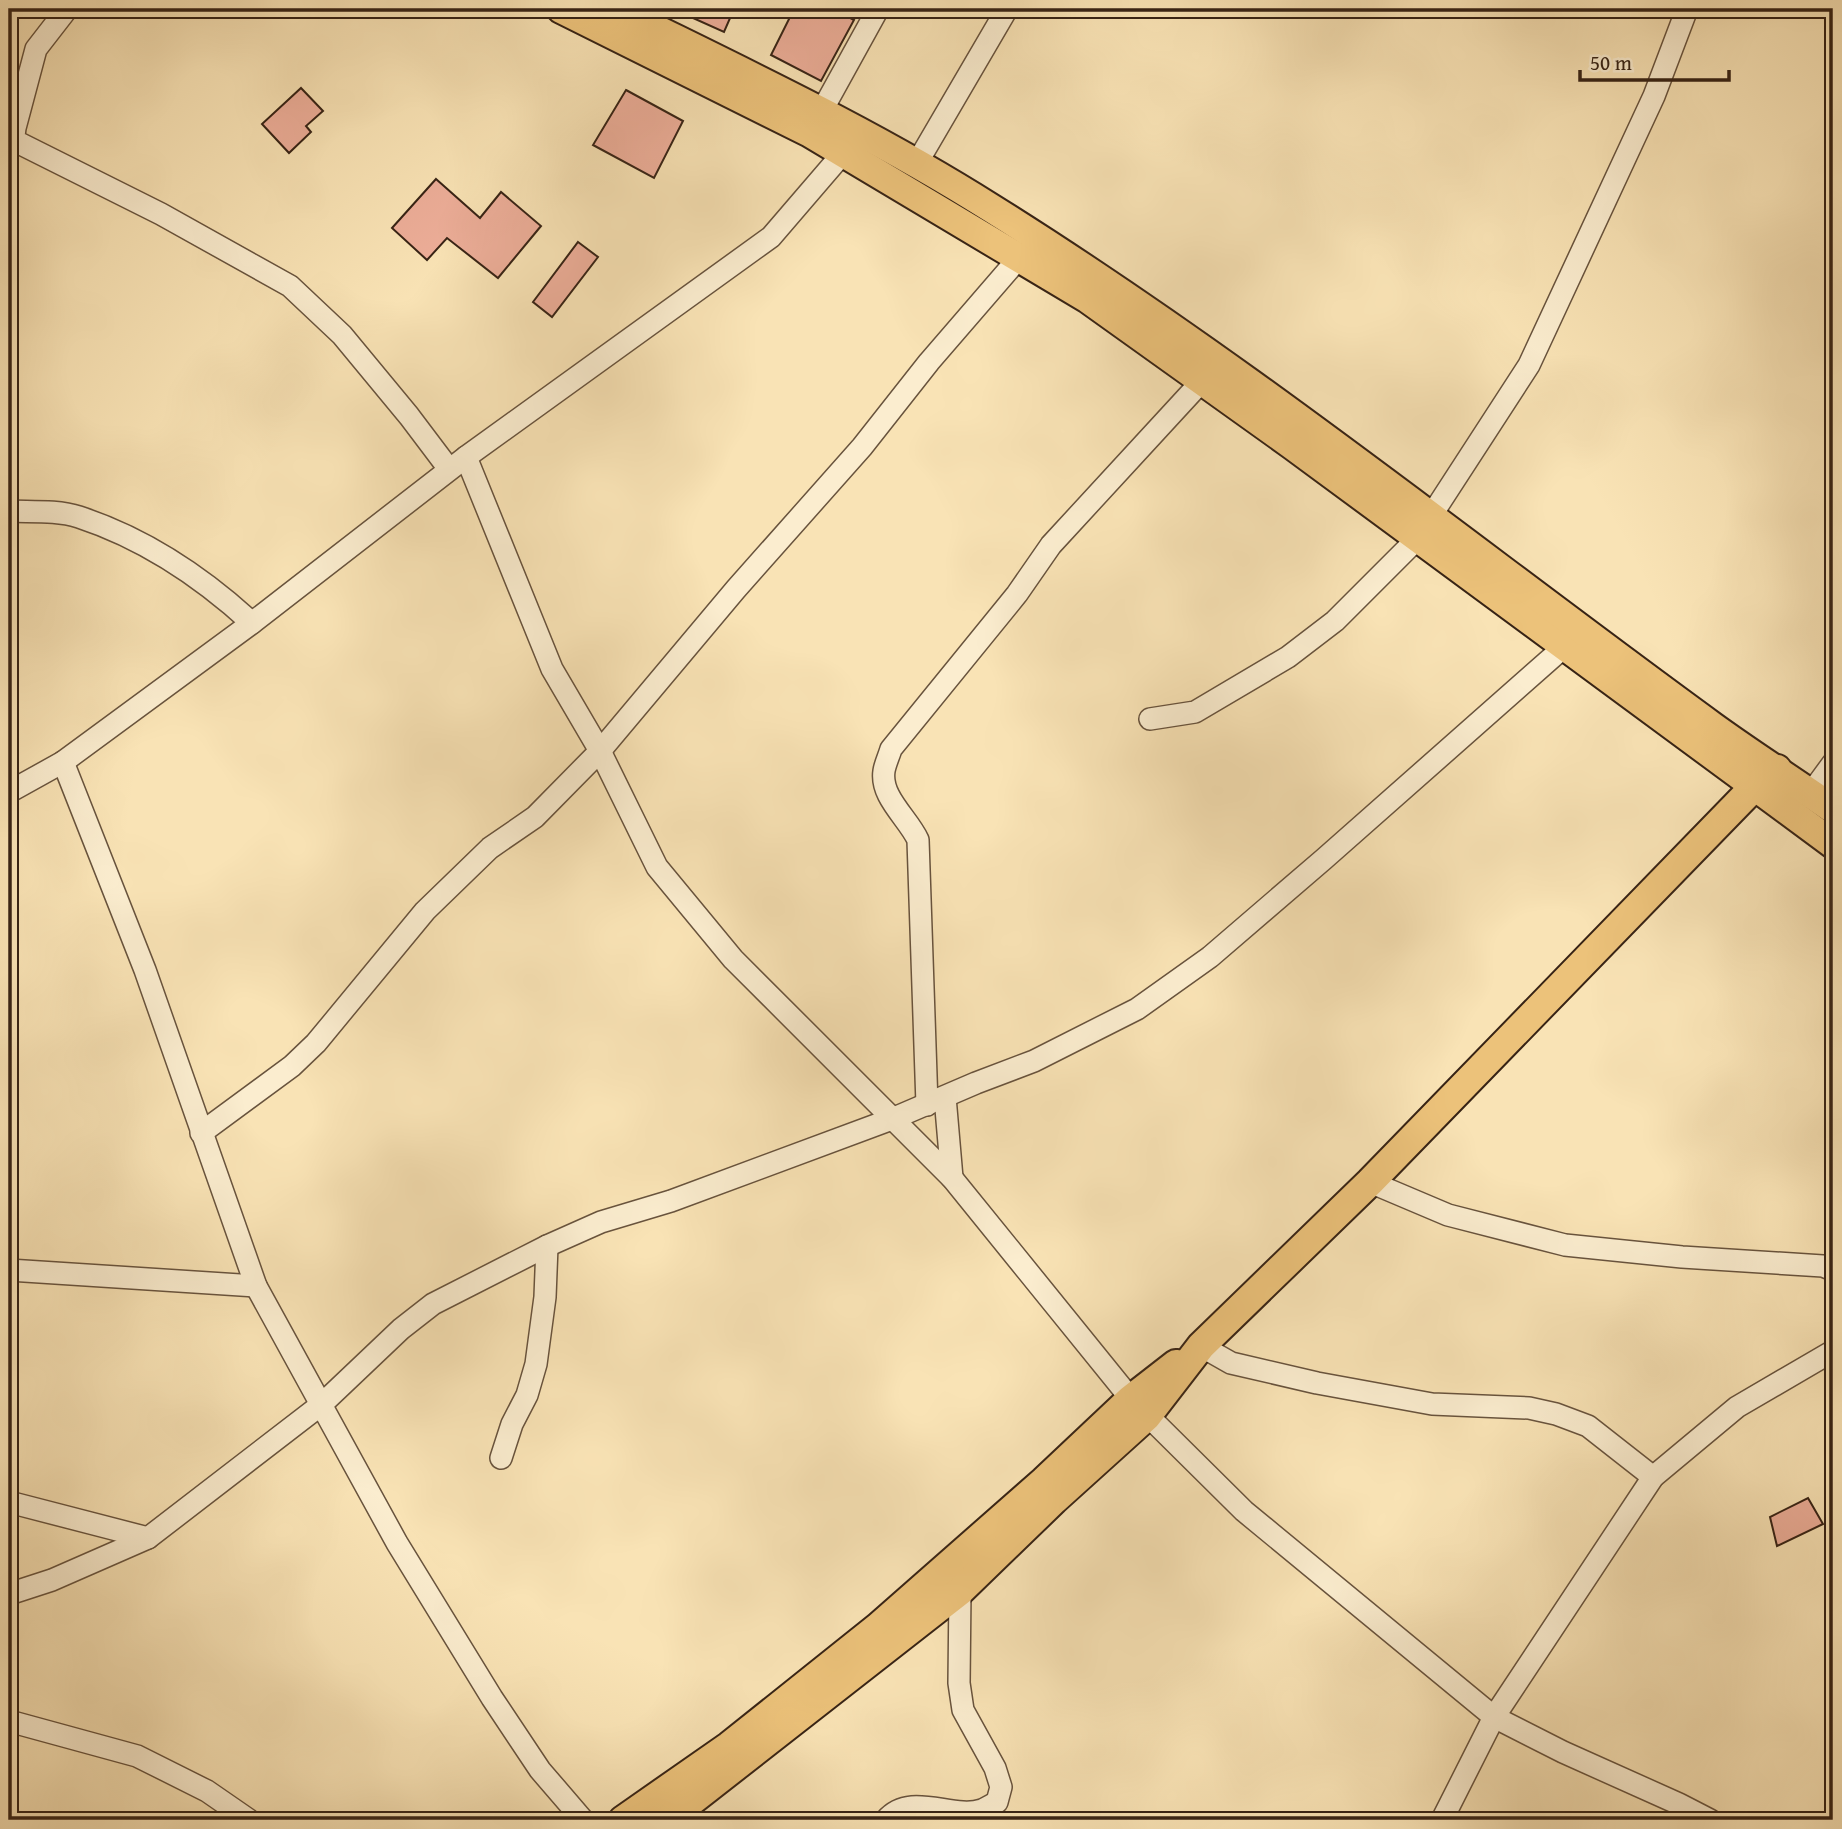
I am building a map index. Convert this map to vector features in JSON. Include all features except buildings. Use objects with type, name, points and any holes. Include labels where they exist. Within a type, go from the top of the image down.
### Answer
[{"type":"main road","points":[[561,9],[816,122]]},
{"type":"main road","points":[[615,9],[850,141],[1018,259],[1088,299],[1202,380],[1424,527],[1822,801]]},
{"type":"main road","points":[[850,141],[917,163],[990,207],[1126,295],[1300,419],[1564,647],[1833,844]]},
{"type":"main road","points":[[667,1820],[960,1591],[1054,1500],[1139,1407],[1155,1379],[1201,1346],[1370,1182],[1754,787],[1777,769]]},
{"type":"main road","points":[[623,1820],[729,1746],[878,1627],[1044,1481],[1139,1407]]},
{"type":"street","points":[[67,9],[36,49],[15,128],[14,136],[17,142],[161,214],[290,286],[342,335],[409,416],[457,463],[552,669],[600,751],[657,867],[733,959],[952,1178],[1139,1407],[1244,1511],[1494,1717],[1710,1820]]},
{"type":"street","points":[[816,122],[878,9]]},
{"type":"street","points":[[917,163],[1007,9]]},
{"type":"street","points":[[1150,719],[1195,712],[1288,657],[1335,621],[1424,527],[1529,365],[1654,96],[1687,9]]},
{"type":"street","points":[[9,792],[63,762],[252,623],[457,463],[771,237],[850,141]]},
{"type":"street","points":[[201,1133],[292,1066],[316,1043],[425,911],[490,848],[535,817],[600,751],[736,589],[862,447],[929,362],[1018,259]]},
{"type":"street","points":[[952,1178],[936,1101],[918,840],[912,826],[889,799],[883,774],[891,749],[1017,594],[1051,545],[1202,380]]},
{"type":"street","points":[[9,511],[78,516],[149,548],[206,583],[252,623]]},
{"type":"street","points":[[9,1594],[52,1580],[148,1538],[322,1404],[401,1329],[433,1304],[547,1246],[601,1222],[671,1201],[892,1119],[1034,1061],[1137,1009],[1210,957],[1564,647]]},
{"type":"street","points":[[63,762],[145,970],[256,1286],[397,1543],[492,1698],[540,1770],[583,1820]]},
{"type":"street","points":[[1822,801],[1833,764]]},
{"type":"street","points":[[1370,1182],[1448,1214],[1565,1245],[1682,1257],[1823,1266],[1833,1270]]},
{"type":"street","points":[[501,1458],[512,1424],[527,1395],[536,1364],[545,1297],[547,1246]]},
{"type":"street","points":[[9,1270],[256,1286]]},
{"type":"street","points":[[1201,1346],[1231,1363],[1330,1385],[1432,1404],[1529,1408],[1556,1414],[1588,1426],[1653,1477]]},
{"type":"street","points":[[1442,1820],[1494,1717],[1653,1477],[1737,1407],[1833,1351]]},
{"type":"street","points":[[9,1502],[148,1538]]},
{"type":"street","points":[[886,1820],[891,1814],[906,1807],[981,1811],[997,1802],[1001,1787],[995,1768],[963,1710],[959,1683],[960,1591]]},
{"type":"street","points":[[9,1721],[137,1756],[207,1791],[249,1820]]}]
